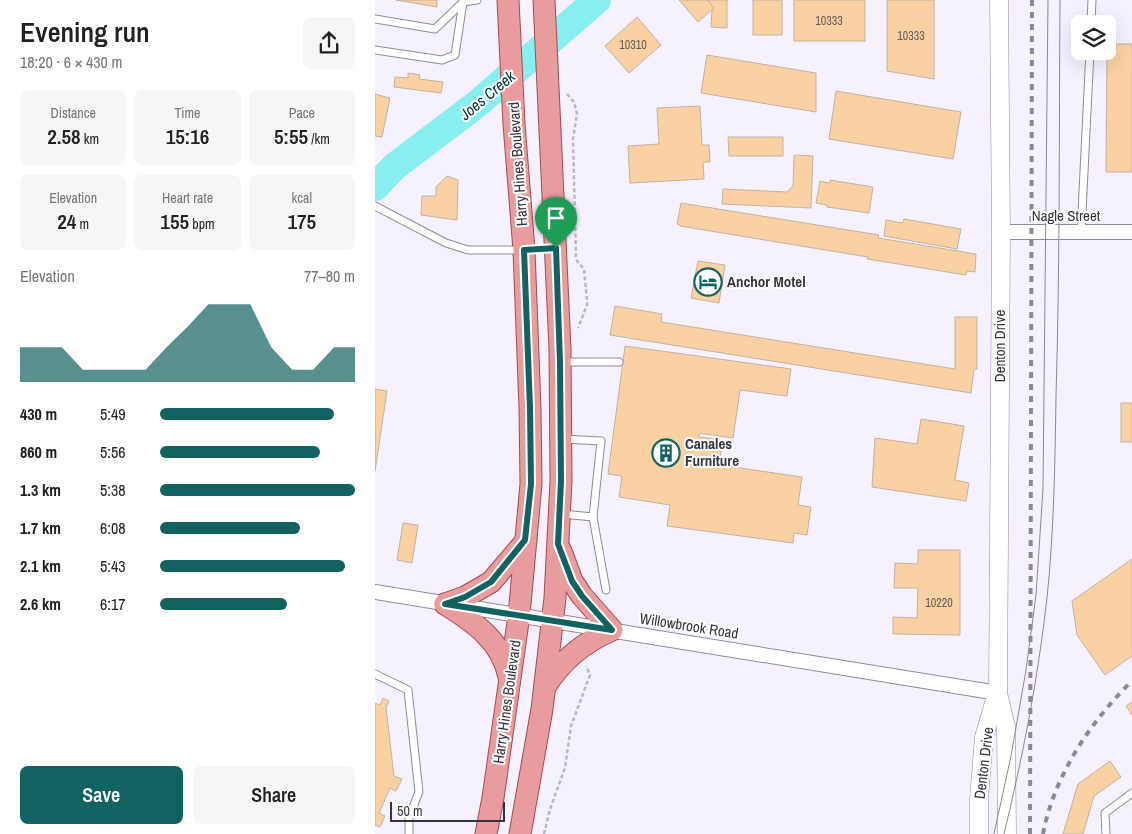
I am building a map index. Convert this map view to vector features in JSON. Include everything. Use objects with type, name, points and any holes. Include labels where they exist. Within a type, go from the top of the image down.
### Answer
[{"type":"main road","name":"Harry Hines Boulevard","points":[[486,834],[493,798],[519,615],[531,484],[524,250],[514,124],[508,0]]},
{"type":"main road","points":[[520,834],[539,730],[544,689],[558,544],[559,514],[561,439],[560,362],[544,0]]},
{"type":"main road","points":[[524,250],[556,248]]},
{"type":"main road","points":[[445,604],[465,597],[491,582],[525,540]]},
{"type":"main road","points":[[544,689],[563,662],[597,636],[612,630],[582,596],[572,581],[558,544]]},
{"type":"main road","points":[[445,604],[470,619],[498,647],[507,667],[510,680]]},
{"type":"street","name":"Denton Drive","points":[[999,0],[1001,232],[998,693],[1006,727],[1007,834]]},
{"type":"street","name":"Nagle Street","points":[[1001,232],[1132,232]]},
{"type":"street","name":"Willowbrook Road","points":[[375,592],[998,693]]},
{"type":"street","name":"Denton Drive","points":[[979,834],[979,799],[984,737],[998,693]]},
{"type":"lane","points":[[375,18],[435,29],[463,2],[477,0]]},
{"type":"lane","points":[[1091,15],[1092,0]]},
{"type":"lane","points":[[375,50],[442,60],[455,56],[463,2]]},
{"type":"lane","points":[[1081,232],[1089,60]]},
{"type":"lane","points":[[375,206],[446,242],[468,250],[524,250]]},
{"type":"lane","points":[[560,362],[619,362]]},
{"type":"lane","points":[[561,439],[601,441],[593,517],[606,590]]},
{"type":"lane","points":[[559,514],[593,517]]},
{"type":"lane","points":[[375,674],[408,690],[419,792],[409,817],[409,834]]},
{"type":"lane","points":[[1106,834],[1105,813],[1132,793]]},
{"type":"path","points":[[545,834],[550,809],[565,768],[571,726],[590,675],[582,660]]},
{"type":"building","points":[[396,0],[437,0],[437,7]]},
{"type":"building","points":[[679,0],[708,0],[714,8],[698,22]]},
{"type":"building","points":[[708,0],[727,0],[727,28],[711,27],[712,10],[714,8]]},
{"type":"building","points":[[753,0],[782,0],[782,35],[753,35]]},
{"type":"building","points":[[794,0],[865,0],[865,41],[794,41]]},
{"type":"building","points":[[887,0],[934,0],[934,79],[887,71]]},
{"type":"building","points":[[637,17],[661,45],[629,73],[605,46]]},
{"type":"building","points":[[1116,44],[1132,44],[1132,172],[1106,172],[1107,60],[1116,60]]},
{"type":"building","points":[[707,55],[816,73],[816,112],[701,93]]},
{"type":"building","points":[[408,73],[420,75],[419,79],[443,82],[441,93],[394,87],[395,77],[408,78]]},
{"type":"building","points":[[836,91],[961,112],[953,159],[829,139]]},
{"type":"building","points":[[375,94],[390,98],[382,137],[375,136]]},
{"type":"building","points":[[700,106],[702,145],[709,145],[710,162],[703,162],[704,179],[630,183],[628,146],[659,144],[657,108]]},
{"type":"building","points":[[728,137],[783,137],[783,156],[729,156]]},
{"type":"building","points":[[794,155],[813,156],[811,208],[722,204],[723,189],[787,192],[793,186]]},
{"type":"building","points":[[447,176],[458,180],[457,220],[421,215],[422,196],[436,196],[436,187]]},
{"type":"building","points":[[830,180],[873,187],[869,213],[827,207],[827,205],[816,203],[820,181],[830,183]]},
{"type":"building","points":[[681,203],[879,235],[878,238],[976,254],[975,272],[967,271],[966,275],[680,226],[677,224]]},
{"type":"building","points":[[904,219],[961,229],[957,249],[884,236],[886,220],[903,223]]},
{"type":"building","name":"Anchor Motel","points":[[698,261],[725,265],[719,303],[691,298]]},
{"type":"building","points":[[615,306],[662,314],[661,322],[955,369],[955,317],[977,317],[977,369],[974,369],[971,393],[610,335]]},
{"type":"building","name":"Canales Furniture","points":[[625,346],[791,369],[787,396],[740,390],[733,438],[699,433],[699,437],[723,440],[719,465],[802,477],[798,505],[811,507],[807,535],[794,533],[793,543],[667,526],[670,505],[619,497],[622,476],[608,474]]},
{"type":"building","points":[[375,389],[387,391],[375,471]]},
{"type":"building","points":[[1121,403],[1132,403],[1132,442],[1121,442]]},
{"type":"building","points":[[921,419],[964,426],[955,480],[969,483],[966,501],[872,487],[875,438],[917,444]]},
{"type":"building","points":[[403,523],[418,525],[412,563],[397,560]]},
{"type":"building","points":[[918,550],[960,550],[960,635],[893,634],[893,617],[917,618],[918,588],[894,588],[895,563],[918,564]]},
{"type":"building","points":[[1132,559],[1132,656],[1105,675],[1077,635],[1072,601]]},
{"type":"building","points":[[383,698],[389,701],[386,708],[394,776],[402,779],[396,791],[390,788],[379,813],[385,816],[380,827],[375,825],[375,703],[380,705]]},
{"type":"building","points":[[1132,702],[1132,715],[1126,706]]},
{"type":"building","points":[[1110,761],[1121,777],[1094,796],[1083,834],[1063,834],[1078,784]]},
{"type":"waterway","name":"Joes Creek","points":[[375,187],[394,167],[477,104],[597,0]]},
{"type":"tram line","points":[[994,834],[1011,756],[1026,670],[1036,595],[1043,489],[1048,0]]},
{"type":"tram line","points":[[1004,834],[1024,746],[1034,687],[1047,598],[1051,548],[1055,472],[1058,297],[1060,0]]},
{"type":"railway","points":[[1030,834],[1032,0]]},
{"type":"railway","points":[[1043,834],[1048,812],[1056,791],[1076,751],[1102,714],[1132,681]]},
{"type":"place","name":"Anchor Motel","points":[[708,282]]},
{"type":"place","name":"Canales Furniture","points":[[666,453]]},
{"type":"route","points":[[556,248],[560,349],[561,481],[558,544],[572,581],[582,596],[612,630],[445,604],[465,597],[491,582],[525,540],[531,484],[524,250],[556,248]]}]
